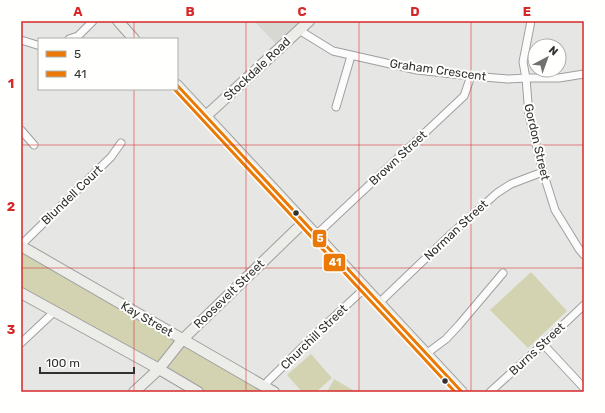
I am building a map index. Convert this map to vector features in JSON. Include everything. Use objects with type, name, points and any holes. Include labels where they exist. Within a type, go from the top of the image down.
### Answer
[{"type":"street","points":[[72,38],[78,36],[93,21]]},
{"type":"street","points":[[118,21],[133,38]]},
{"type":"street","name":"Stockdale Road","points":[[206,116],[309,21]]},
{"type":"street","name":"Gordon Street","points":[[531,21],[523,62],[529,115],[543,172],[556,210],[584,255]]},
{"type":"street","name":"Graham Crescent","points":[[299,30],[333,51],[417,70],[508,79],[559,78],[584,74]]},
{"type":"street","points":[[21,40],[38,45]]},
{"type":"street","points":[[336,107],[351,56]]},
{"type":"street","name":"Brown Street","points":[[316,235],[464,96],[472,76]]},
{"type":"street","points":[[178,86],[462,392]]},
{"type":"street","points":[[21,130],[34,145]]},
{"type":"street","name":"Blundell Court","points":[[21,246],[111,157],[121,143]]},
{"type":"street","name":"Norman Street","points":[[379,303],[496,193],[511,184],[543,172]]},
{"type":"street","name":"Roosevelt Street","points":[[134,392],[159,369],[182,340],[304,222]]},
{"type":"street","name":"Kay Street","points":[[21,246],[274,392]]},
{"type":"street","points":[[426,354],[446,339],[503,273]]},
{"type":"street","name":"Churchill Street","points":[[264,387],[268,381],[321,329],[365,288]]},
{"type":"street","points":[[21,293],[198,392]]},
{"type":"street","name":"Burns Street","points":[[490,392],[584,305]]},
{"type":"street","points":[[21,343],[54,312]]},
{"type":"street","points":[[543,344],[584,388]]},
{"type":"shaded area","points":[[254,21],[302,21],[277,45]]},
{"type":"green space","points":[[21,246],[270,392],[198,392],[21,293]]},
{"type":"green space","points":[[531,272],[567,311],[528,348],[490,310]]},
{"type":"green space","points":[[311,354],[332,378],[316,392],[302,392],[287,375]]},
{"type":"green space","points":[[334,379],[356,392],[327,392]]},
{"type":"transit line","name":"5","points":[[178,86],[462,392]]},
{"type":"transit line","name":"41","points":[[175,90],[455,392]]}]
